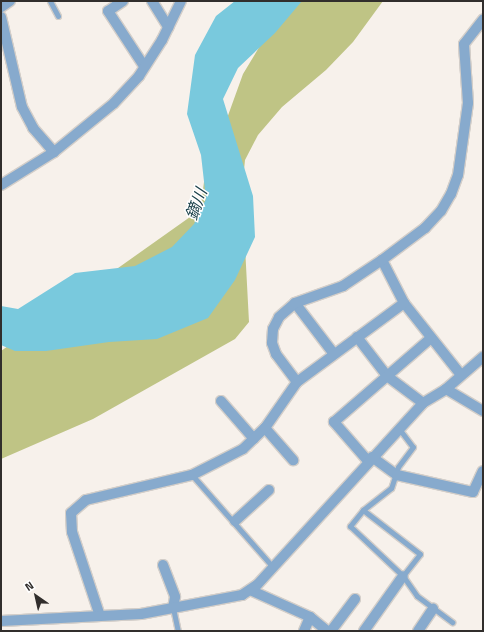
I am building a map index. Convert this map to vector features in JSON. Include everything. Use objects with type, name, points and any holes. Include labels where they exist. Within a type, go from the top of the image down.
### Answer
[{"type":"street","points":[[1,7],[10,1]]},
{"type":"street","points":[[124,1],[108,11],[144,66]]},
{"type":"street","points":[[152,1],[168,27]]},
{"type":"street","points":[[1,186],[54,152],[114,103],[144,66],[168,27],[181,1]]},
{"type":"street","points":[[1,17],[22,107],[33,128],[54,152]]},
{"type":"street","points":[[297,382],[276,354],[272,343],[273,329],[279,317],[295,303],[343,286],[382,260],[425,228],[441,211],[451,194],[458,175],[468,103],[464,44],[483,20]]},
{"type":"street","points":[[382,260],[404,303],[461,375]]},
{"type":"street","points":[[295,303],[334,354]]},
{"type":"street","points":[[100,616],[72,532],[71,513],[86,500],[192,475],[243,449],[265,428],[297,382],[404,303]]},
{"type":"street","points":[[357,337],[387,376],[423,403]]},
{"type":"street","points":[[431,338],[334,422],[370,459],[397,475],[473,492],[483,471]]},
{"type":"street","points":[[1,620],[15,621],[140,614],[242,595],[250,590],[370,459],[400,430],[423,403],[446,389],[483,357]]},
{"type":"street","points":[[446,389],[483,411]]},
{"type":"street","points":[[221,401],[254,439]]},
{"type":"street","points":[[265,428],[293,460]]},
{"type":"street","points":[[235,522],[269,490]]},
{"type":"street","points":[[163,565],[175,597],[172,608]]},
{"type":"street","points":[[364,631],[403,576]]},
{"type":"street","points":[[250,590],[310,617],[327,631]]},
{"type":"street","points":[[331,631],[355,599]]},
{"type":"street","points":[[418,631],[433,610]]},
{"type":"street","points":[[304,631],[310,617]]},
{"type":"street","points":[[15,621],[20,631]]},
{"type":"lane","points":[[50,1],[58,16]]},
{"type":"lane","points":[[400,430],[413,447],[398,467],[397,475],[391,488],[364,510],[350,526],[403,576],[417,596],[433,610],[452,622]]},
{"type":"lane","points":[[192,475],[235,522],[272,566]]},
{"type":"lane","points":[[364,510],[420,554],[403,576]]},
{"type":"lane","points":[[172,608],[178,631]]},
{"type":"green space","points":[[287,1],[383,1],[353,42],[326,70],[282,107],[258,135],[245,160],[242,190],[249,322],[235,339],[93,419],[1,459],[1,351],[190,217],[201,204],[204,182],[243,74]]},
{"type":"water","points":[[235,1],[302,1],[275,33],[238,68],[223,99],[253,196],[255,237],[235,280],[208,318],[157,339],[109,342],[46,351],[15,351],[1,345],[1,306],[18,309],[75,273],[135,266],[172,247],[194,224],[206,199],[201,155],[187,114],[195,55],[216,16]]},
{"type":"water label","name":"鏑川","points":[[196,204]]}]
